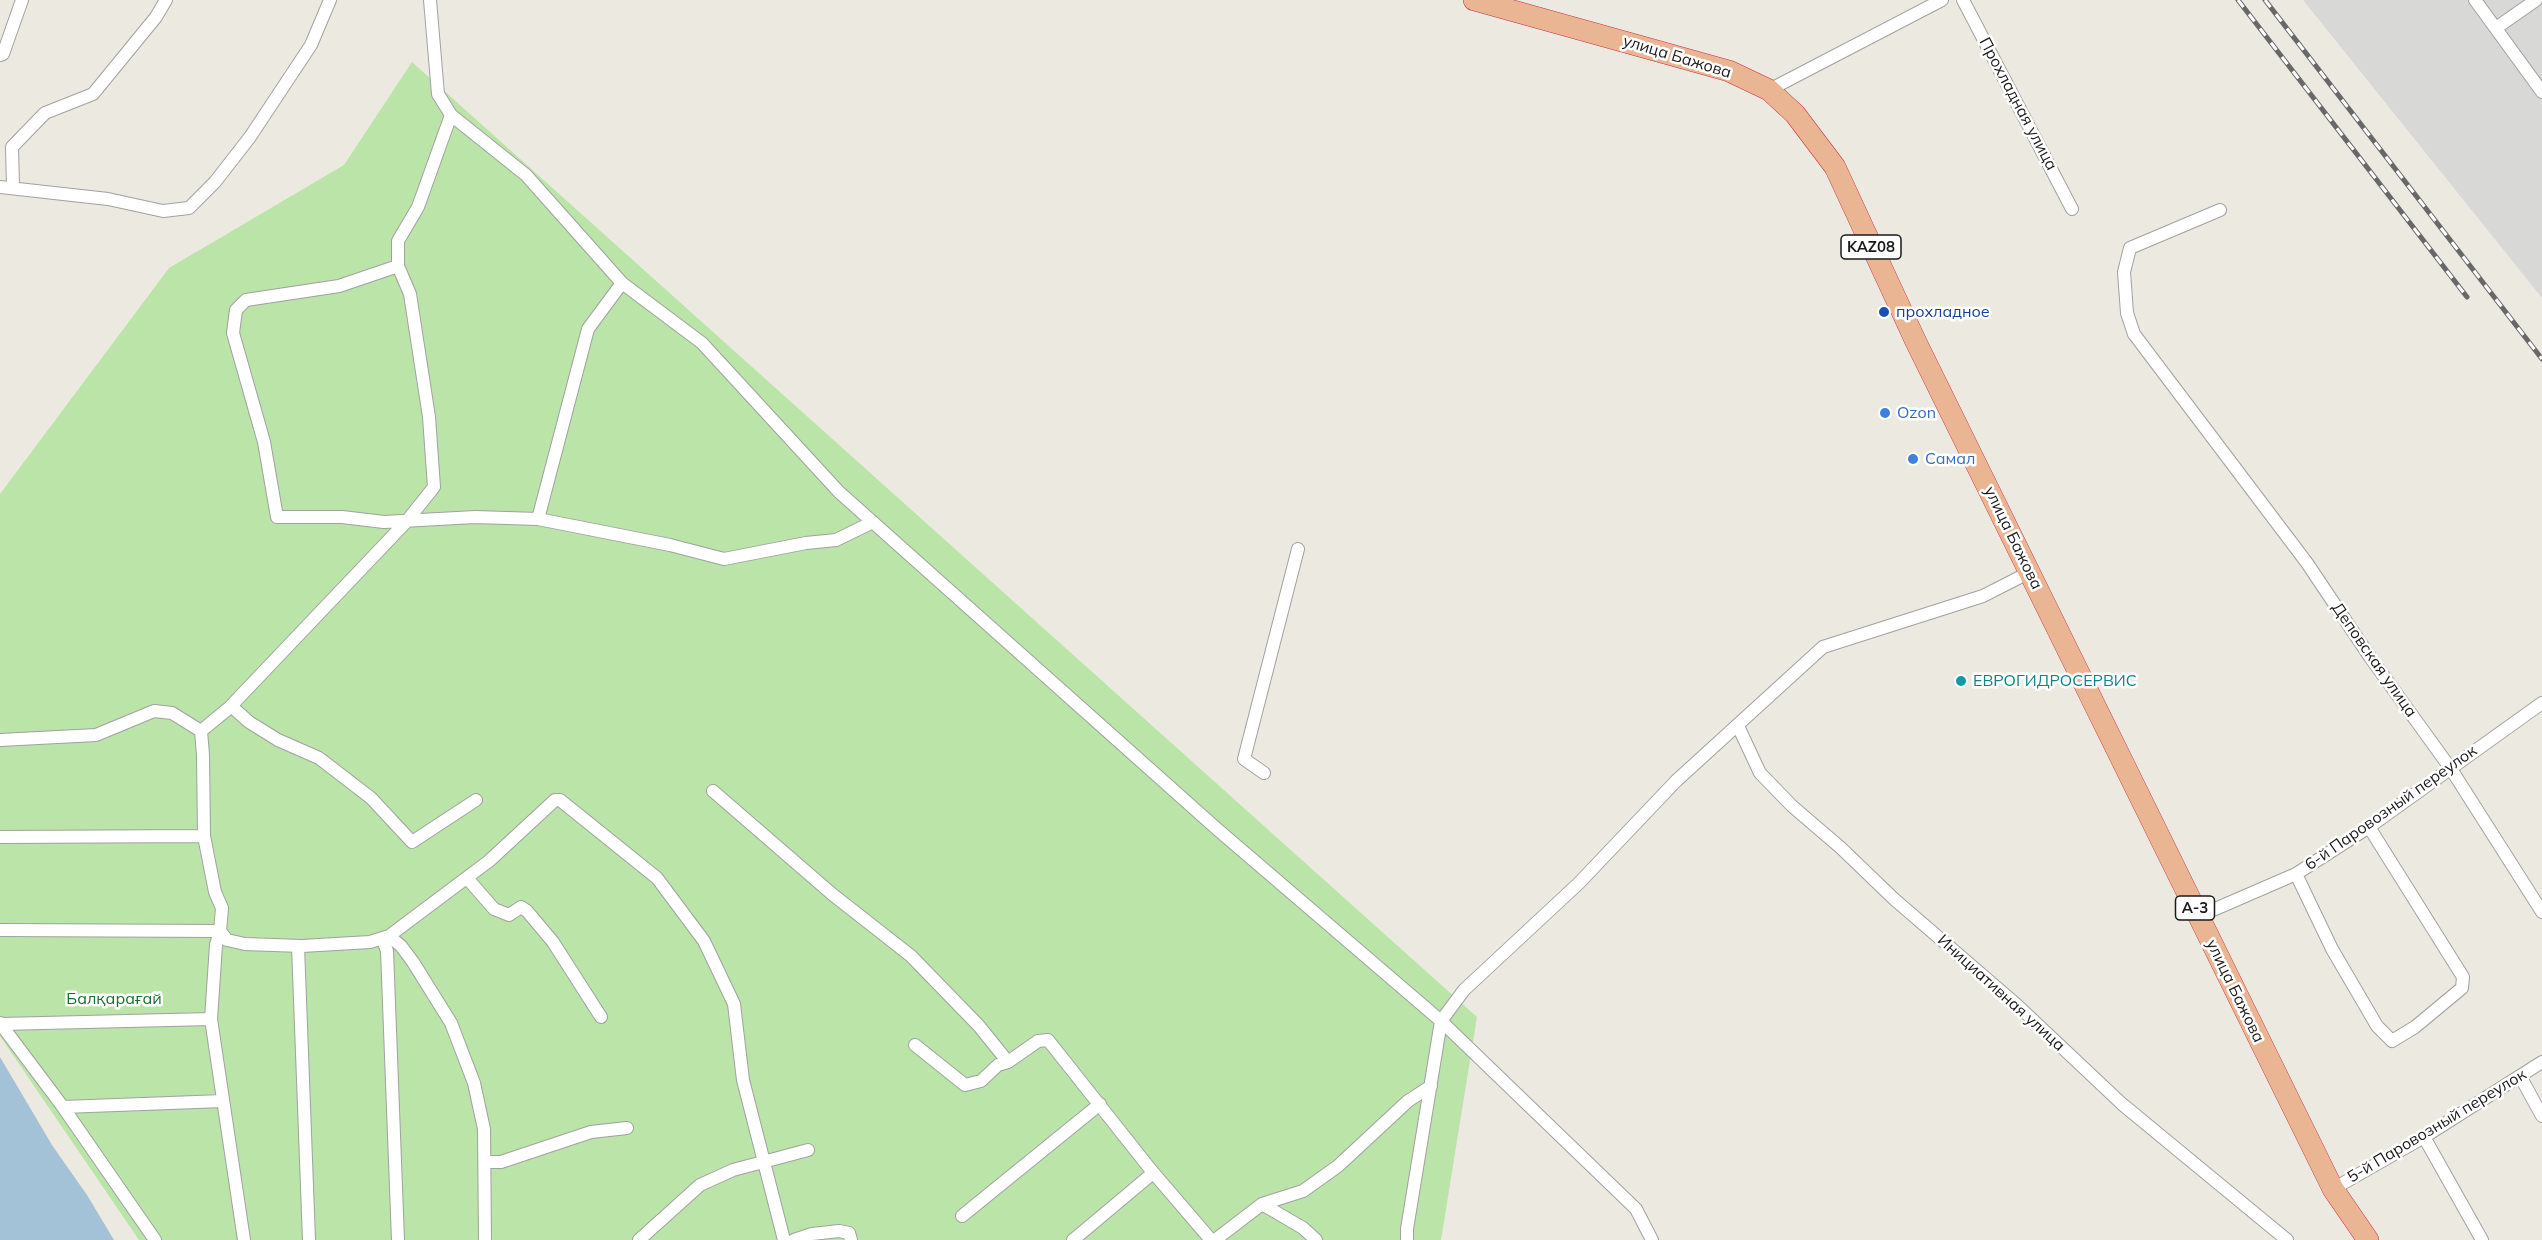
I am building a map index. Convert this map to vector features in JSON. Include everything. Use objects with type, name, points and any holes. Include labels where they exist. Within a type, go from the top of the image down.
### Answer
[{"type":"highway","name":"улица Бажова","points":[[1474,0],[1729,71],[1769,90],[1796,114],[1835,167],[1911,331],[2333,1190],[2368,1240]]},
{"type":"street","points":[[0,56],[3,54],[22,0]]},
{"type":"street","points":[[13,187],[12,147],[45,113],[93,94],[156,17],[166,0]]},
{"type":"street","points":[[0,187],[108,199],[163,211],[189,208],[215,182],[250,137],[311,45],[330,0]]},
{"type":"street","points":[[430,0],[438,94],[451,115],[526,175],[621,283],[702,343],[839,492],[1208,821],[1441,1021],[1636,1209],[1652,1240]]},
{"type":"street","points":[[1769,90],[1942,0]]},
{"type":"street","name":"Прохладная улица","points":[[1963,0],[2073,209]]},
{"type":"street","points":[[2475,0],[2542,92]]},
{"type":"street","points":[[2496,28],[2536,0]]},
{"type":"street","points":[[201,731],[231,706],[406,522],[434,486],[429,417],[410,294],[398,266],[398,241],[418,207],[451,115]]},
{"type":"street","name":"Деповская улица","points":[[2220,210],[2130,248],[2124,272],[2127,313],[2134,334],[2307,563],[2370,657],[2451,769],[2542,912]]},
{"type":"street","points":[[398,266],[339,286],[246,300],[236,310],[233,333],[264,442],[277,517],[342,517],[406,522],[475,518],[538,519],[670,545],[724,559],[806,543],[836,540],[873,522]]},
{"type":"street","points":[[538,519],[588,329],[621,283]]},
{"type":"street","points":[[1264,773],[1244,759],[1298,549]]},
{"type":"street","points":[[1407,1240],[1441,1021],[1464,990],[1579,884],[1676,781],[1823,646],[1983,596],[2030,572]]},
{"type":"street","name":"6-й Паровозный переулок","points":[[2199,916],[2296,874],[2369,827],[2542,703]]},
{"type":"street","points":[[231,706],[249,722],[278,740],[319,759],[371,798],[412,842],[476,800]]},
{"type":"street","points":[[0,740],[96,735],[154,711],[172,713],[201,731]]},
{"type":"street","name":"Инициативная улица","points":[[1738,726],[1760,773],[1792,806],[1841,848],[1894,899],[2017,1005],[2122,1104],[2287,1240]]},
{"type":"street","points":[[201,731],[204,836],[215,892],[222,908],[216,945],[211,1019],[239,1189],[244,1240]]},
{"type":"street","points":[[713,791],[832,894],[911,956],[1008,1062]]},
{"type":"street","points":[[220,931],[227,940],[245,944],[298,946],[386,938],[467,878],[555,800],[560,800],[657,878],[705,941],[734,1004],[743,1080],[784,1240]]},
{"type":"street","points":[[2296,874],[2332,950],[2377,1026],[2392,1041],[2415,1027],[2462,988],[2463,977],[2369,827]]},
{"type":"street","points":[[0,837],[204,836]]},
{"type":"street","points":[[467,878],[494,909],[509,915],[521,907],[527,911],[553,942],[601,1017]]},
{"type":"street","points":[[0,930],[220,931]]},
{"type":"street","points":[[386,938],[401,946],[451,1023],[474,1083],[484,1129],[485,1240]]},
{"type":"street","points":[[386,938],[399,1240]]},
{"type":"street","points":[[298,946],[309,1240]]},
{"type":"street","points":[[0,1023],[211,1019]]},
{"type":"street","points":[[0,1023],[63,1107],[155,1240]]},
{"type":"street","points":[[915,1045],[965,1085],[981,1082],[998,1065],[1008,1062],[1038,1041],[1048,1040],[1153,1173],[1211,1240]]},
{"type":"street","name":"5-й Паровозный переулок","points":[[2333,1190],[2424,1137],[2542,1062]]},
{"type":"street","points":[[2520,1076],[2542,1116]]},
{"type":"street","points":[[1215,1240],[1262,1204],[1303,1191],[1338,1167],[1408,1101],[1431,1086]]},
{"type":"street","points":[[63,1107],[223,1101]]},
{"type":"street","points":[[962,1216],[1100,1104]]},
{"type":"street","points":[[486,1162],[501,1162],[591,1132],[627,1128]]},
{"type":"street","points":[[2424,1137],[2482,1240]]},
{"type":"street","points":[[639,1240],[700,1185],[733,1170],[808,1150]]},
{"type":"street","points":[[1073,1240],[1153,1173]]},
{"type":"street","points":[[1262,1204],[1303,1228],[1316,1240]]},
{"type":"street","points":[[794,1240],[812,1234],[839,1231],[849,1233],[851,1240]]},
{"type":"shaded area","points":[[2303,0],[2542,0],[2542,298]]},
{"type":"green space","name":"Балқарағай","points":[[412,62],[1477,1017],[1441,1240],[139,1240],[0,1036],[0,494],[169,268],[344,165]]},
{"type":"water","points":[[0,1057],[52,1145],[87,1195],[114,1240],[0,1240]]},
{"type":"railway","points":[[2238,0],[2467,297]]},
{"type":"railway","points":[[2265,0],[2542,359]]},
{"type":"place","name":"прохладное","points":[[1884,312]]},
{"type":"place","name":"Ozon","points":[[1885,413]]},
{"type":"place","name":"Самал","points":[[1913,459]]},
{"type":"place","name":"ЕВРОГИДРОСЕРВИС","points":[[1961,681]]}]
